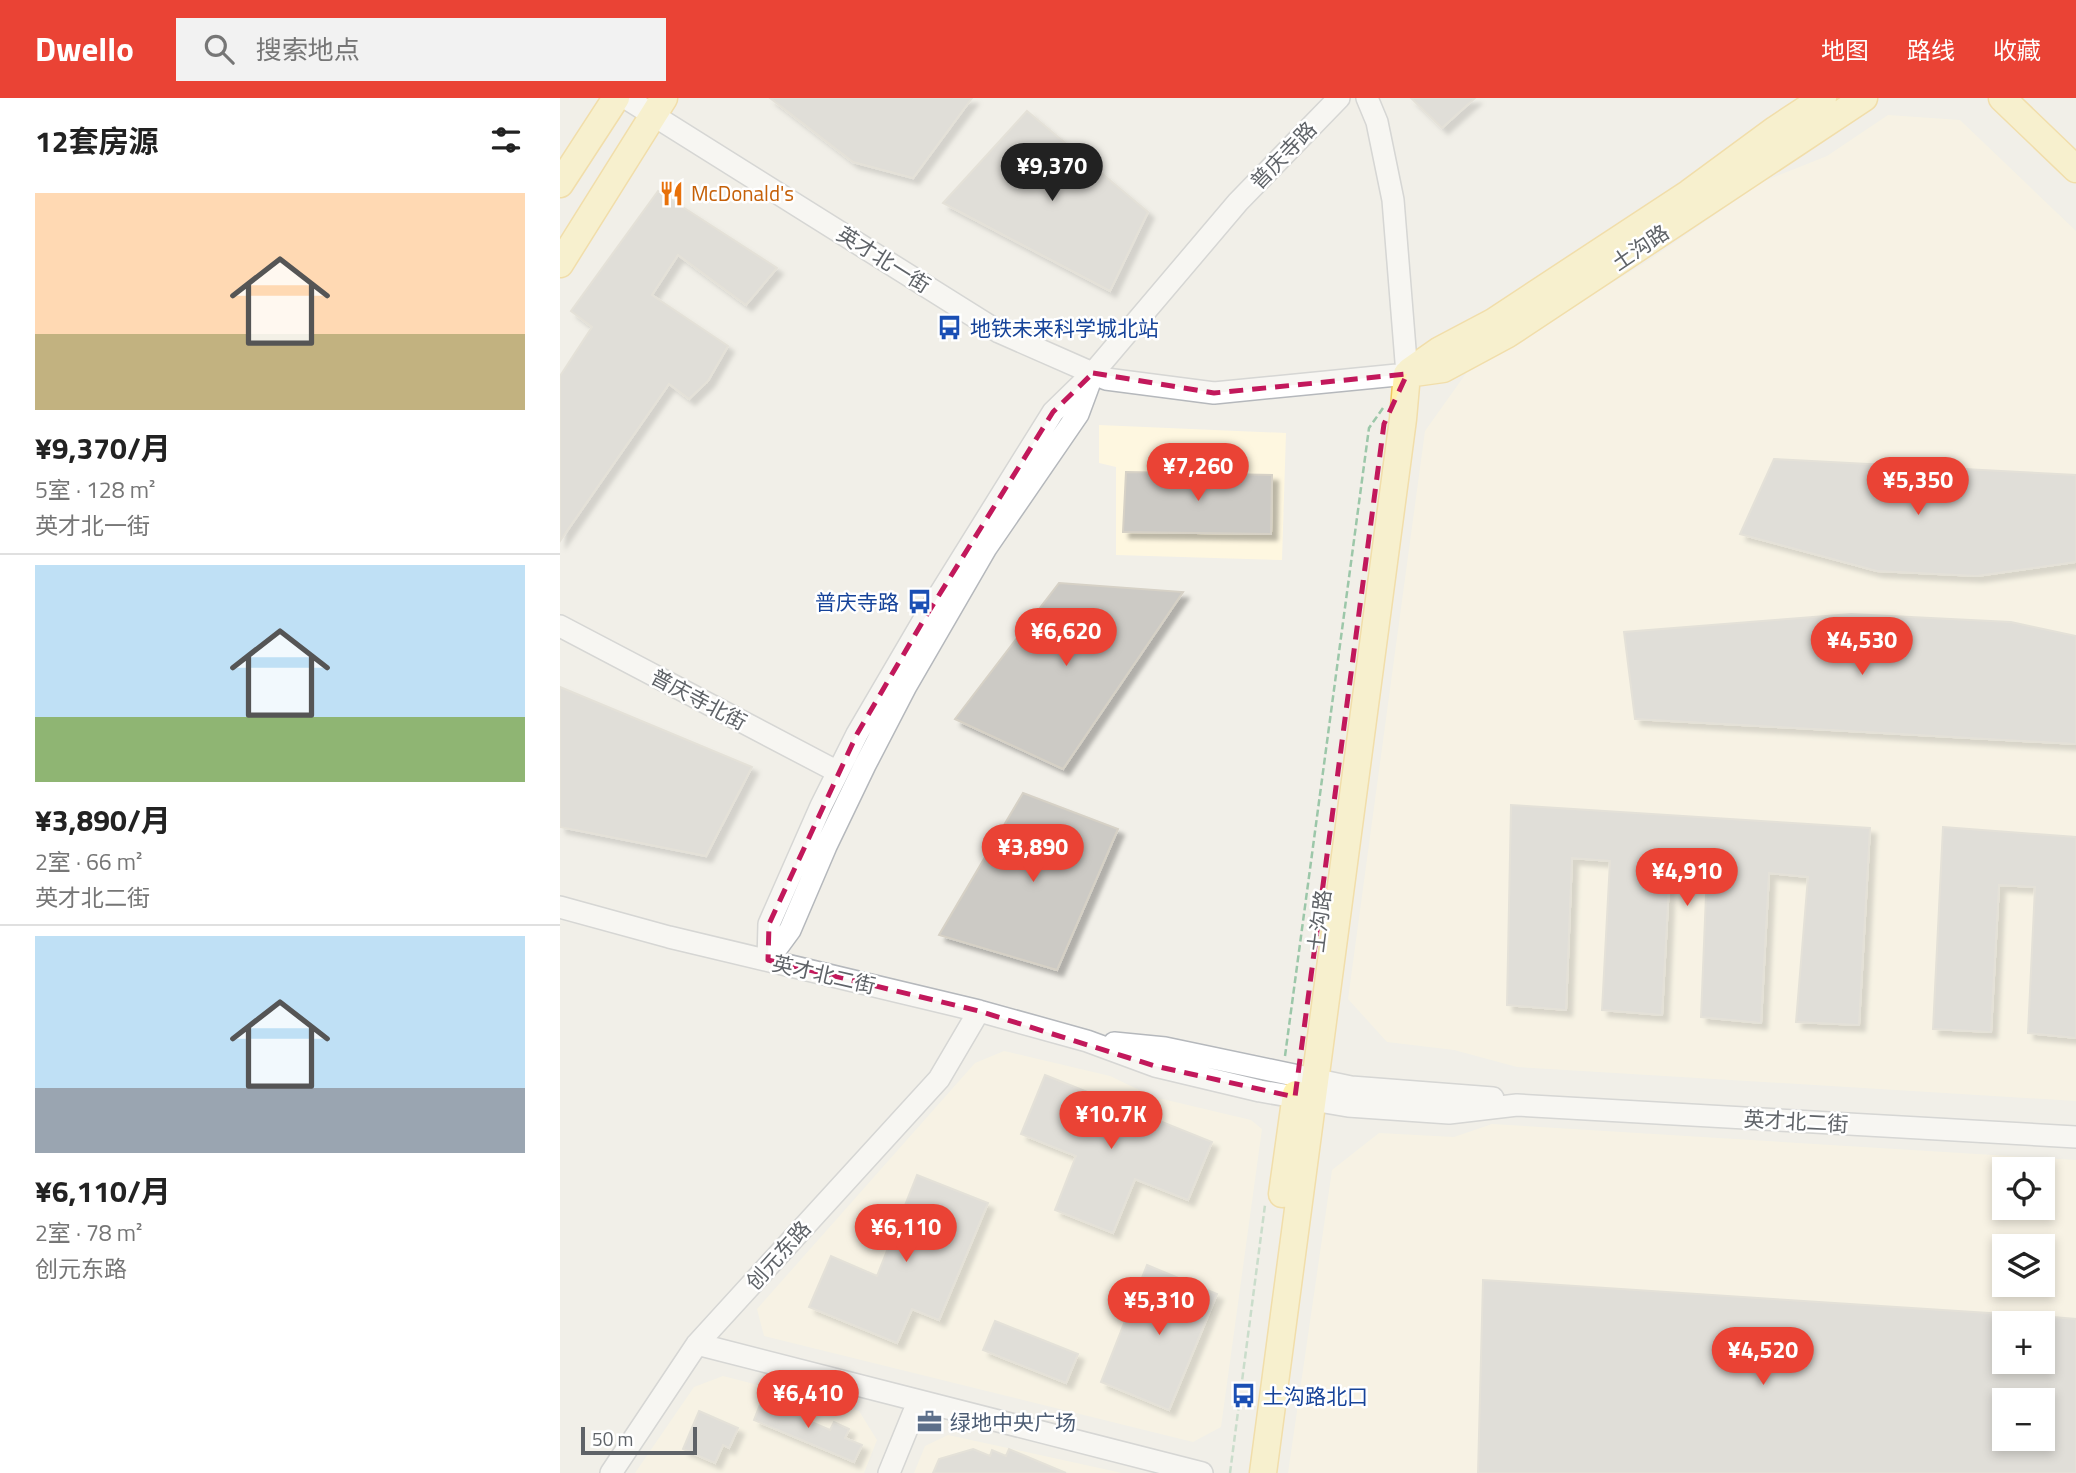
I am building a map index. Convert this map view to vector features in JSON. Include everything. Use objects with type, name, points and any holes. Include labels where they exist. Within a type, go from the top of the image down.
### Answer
[{"type":"main road","points":[[560,184],[616,98]]},
{"type":"main road","name":"土沟路","points":[[1245,1473],[1301,1085],[1384,424],[1407,374],[1440,350],[1493,321],[1689,193],[1823,98]]},
{"type":"main road","name":"土沟路","points":[[1407,374],[1443,369],[1508,334],[1864,98]]},
{"type":"main road","points":[[2002,98],[2076,169]]},
{"type":"main road","points":[[560,264],[659,106]]},
{"type":"main road","name":"土沟路","points":[[1263,1473],[1301,1085]]},
{"type":"street","name":"英才北一街","points":[[626,98],[659,106],[999,332],[1106,379],[1214,393],[1407,374]]},
{"type":"street","name":"普庆寺路","points":[[768,960],[769,923],[857,734],[926,616],[1053,412],[1093,373],[1238,202],[1339,98]]},
{"type":"street","points":[[1367,98],[1377,122],[1393,200],[1407,374]]},
{"type":"street","name":"普庆寺路","points":[[768,960],[790,929],[864,765],[911,677],[986,548],[1078,414],[1093,373]]},
{"type":"street","name":"普庆寺北街","points":[[560,626],[838,772]]},
{"type":"street","name":"英才北二街","points":[[560,907],[979,1011],[1087,1041],[1155,1066],[1301,1085],[1500,1099],[1517,1105],[2076,1137]]},
{"type":"street","name":"创元东路","points":[[611,1473],[697,1344],[939,1079],[979,1011]]},
{"type":"street","points":[[697,1344],[1202,1473]]},
{"type":"street","points":[[889,1473],[918,1402]]},
{"type":"path","points":[[1301,1085],[1369,428],[1384,406]]},
{"type":"path","points":[[1230,1473],[1266,1201]]},
{"type":"highlighted area","points":[[1093,373],[1214,393],[1407,374],[1384,424],[1295,1097],[1155,1066],[979,1011],[768,960],[769,924],[857,734],[926,616],[1053,412]]},
{"type":"shaded area","points":[[1888,115],[1960,120],[2076,231],[2076,1101],[1517,1067],[1454,1050],[1387,1042],[1348,999],[1425,431],[1467,372],[1649,260],[1764,181],[1827,156]]},
{"type":"shaded area","points":[[1099,425],[1286,433],[1282,560],[1116,555],[1116,467],[1099,463]]},
{"type":"shaded area","points":[[1004,1051],[1110,1076],[1154,1097],[1251,1120],[1262,1129],[1221,1427],[1193,1442],[764,1336],[757,1309],[975,1063]]},
{"type":"shaded area","points":[[1492,1124],[2027,1157],[1992,1157],[1992,1220],[2055,1220],[2055,1159],[2076,1160],[2076,1473],[1288,1473],[1332,1170],[1379,1133],[1454,1137]]},
{"type":"shaded area","points":[[723,1376],[859,1411],[877,1440],[864,1473],[635,1473],[694,1387]]},
{"type":"shaded area","points":[[948,1435],[1122,1473],[914,1473],[925,1446]]},
{"type":"building","points":[[770,98],[972,98],[913,178],[853,162]]},
{"type":"building","points":[[1411,98],[1475,98],[1442,128]]},
{"type":"building","points":[[1027,111],[1148,212],[1110,291],[943,203]]},
{"type":"building","points":[[658,191],[777,268],[746,305],[678,255],[652,295],[728,346],[708,381],[689,399],[669,384],[560,541],[560,376],[592,327],[571,311]]},
{"type":"building","points":[[1774,459],[2076,475],[2076,562],[1977,576],[1877,571],[1740,534]]},
{"type":"building","points":[[1126,472],[1272,475],[1271,534],[1123,532]]},
{"type":"building","points":[[1059,583],[1183,592],[1063,769],[955,719]]},
{"type":"building","points":[[1851,614],[2011,622],[2076,636],[2076,744],[1635,719],[1624,632]]},
{"type":"building","points":[[560,687],[752,767],[706,856],[560,827]]},
{"type":"building","points":[[1023,793],[1118,829],[1057,970],[939,935]]},
{"type":"building","points":[[1511,805],[1870,828],[1859,1025],[1796,1022],[1808,877],[1769,873],[1761,1023],[1701,1017],[1707,870],[1670,866],[1662,1015],[1602,1010],[1610,861],[1572,858],[1566,1010],[1507,1005]]},
{"type":"building","points":[[1943,827],[2076,837],[2076,1038],[2028,1033],[2035,887],[1999,885],[1991,1032],[1933,1029]]},
{"type":"building","points":[[1045,1075],[1212,1142],[1188,1200],[1135,1179],[1113,1233],[1055,1210],[1076,1156],[1021,1134]]},
{"type":"building","points":[[917,1175],[988,1203],[939,1320],[912,1309],[897,1343],[809,1307],[831,1256],[877,1276]]},
{"type":"building","points":[[1147,1265],[1217,1294],[1169,1410],[1101,1382]]},
{"type":"building","points":[[1483,1280],[1992,1313],[1992,1374],[2055,1374],[2055,1317],[2076,1319],[2076,1473],[1478,1473]]},
{"type":"building","points":[[995,1321],[1078,1354],[1066,1383],[983,1350]]},
{"type":"building","points":[[782,1400],[798,1407],[795,1415],[830,1430],[834,1422],[849,1429],[845,1438],[862,1445],[854,1462],[754,1420],[761,1402],[779,1409]]},
{"type":"building","points":[[699,1411],[738,1428],[729,1448],[723,1445],[715,1463],[683,1449]]},
{"type":"building","points":[[973,1449],[990,1456],[992,1450],[1006,1456],[1009,1449],[1066,1473],[933,1473],[939,1459]]},
{"type":"place","name":"McDonald's","points":[[671,193]]},
{"type":"place","name":"地铁未来科学城北站","points":[[950,328]]},
{"type":"place","name":"普庆寺路","points":[[919,602]]},
{"type":"place","name":"土沟路北口","points":[[1243,1396]]},
{"type":"place","name":"绿地中央广场","points":[[930,1422]]}]
